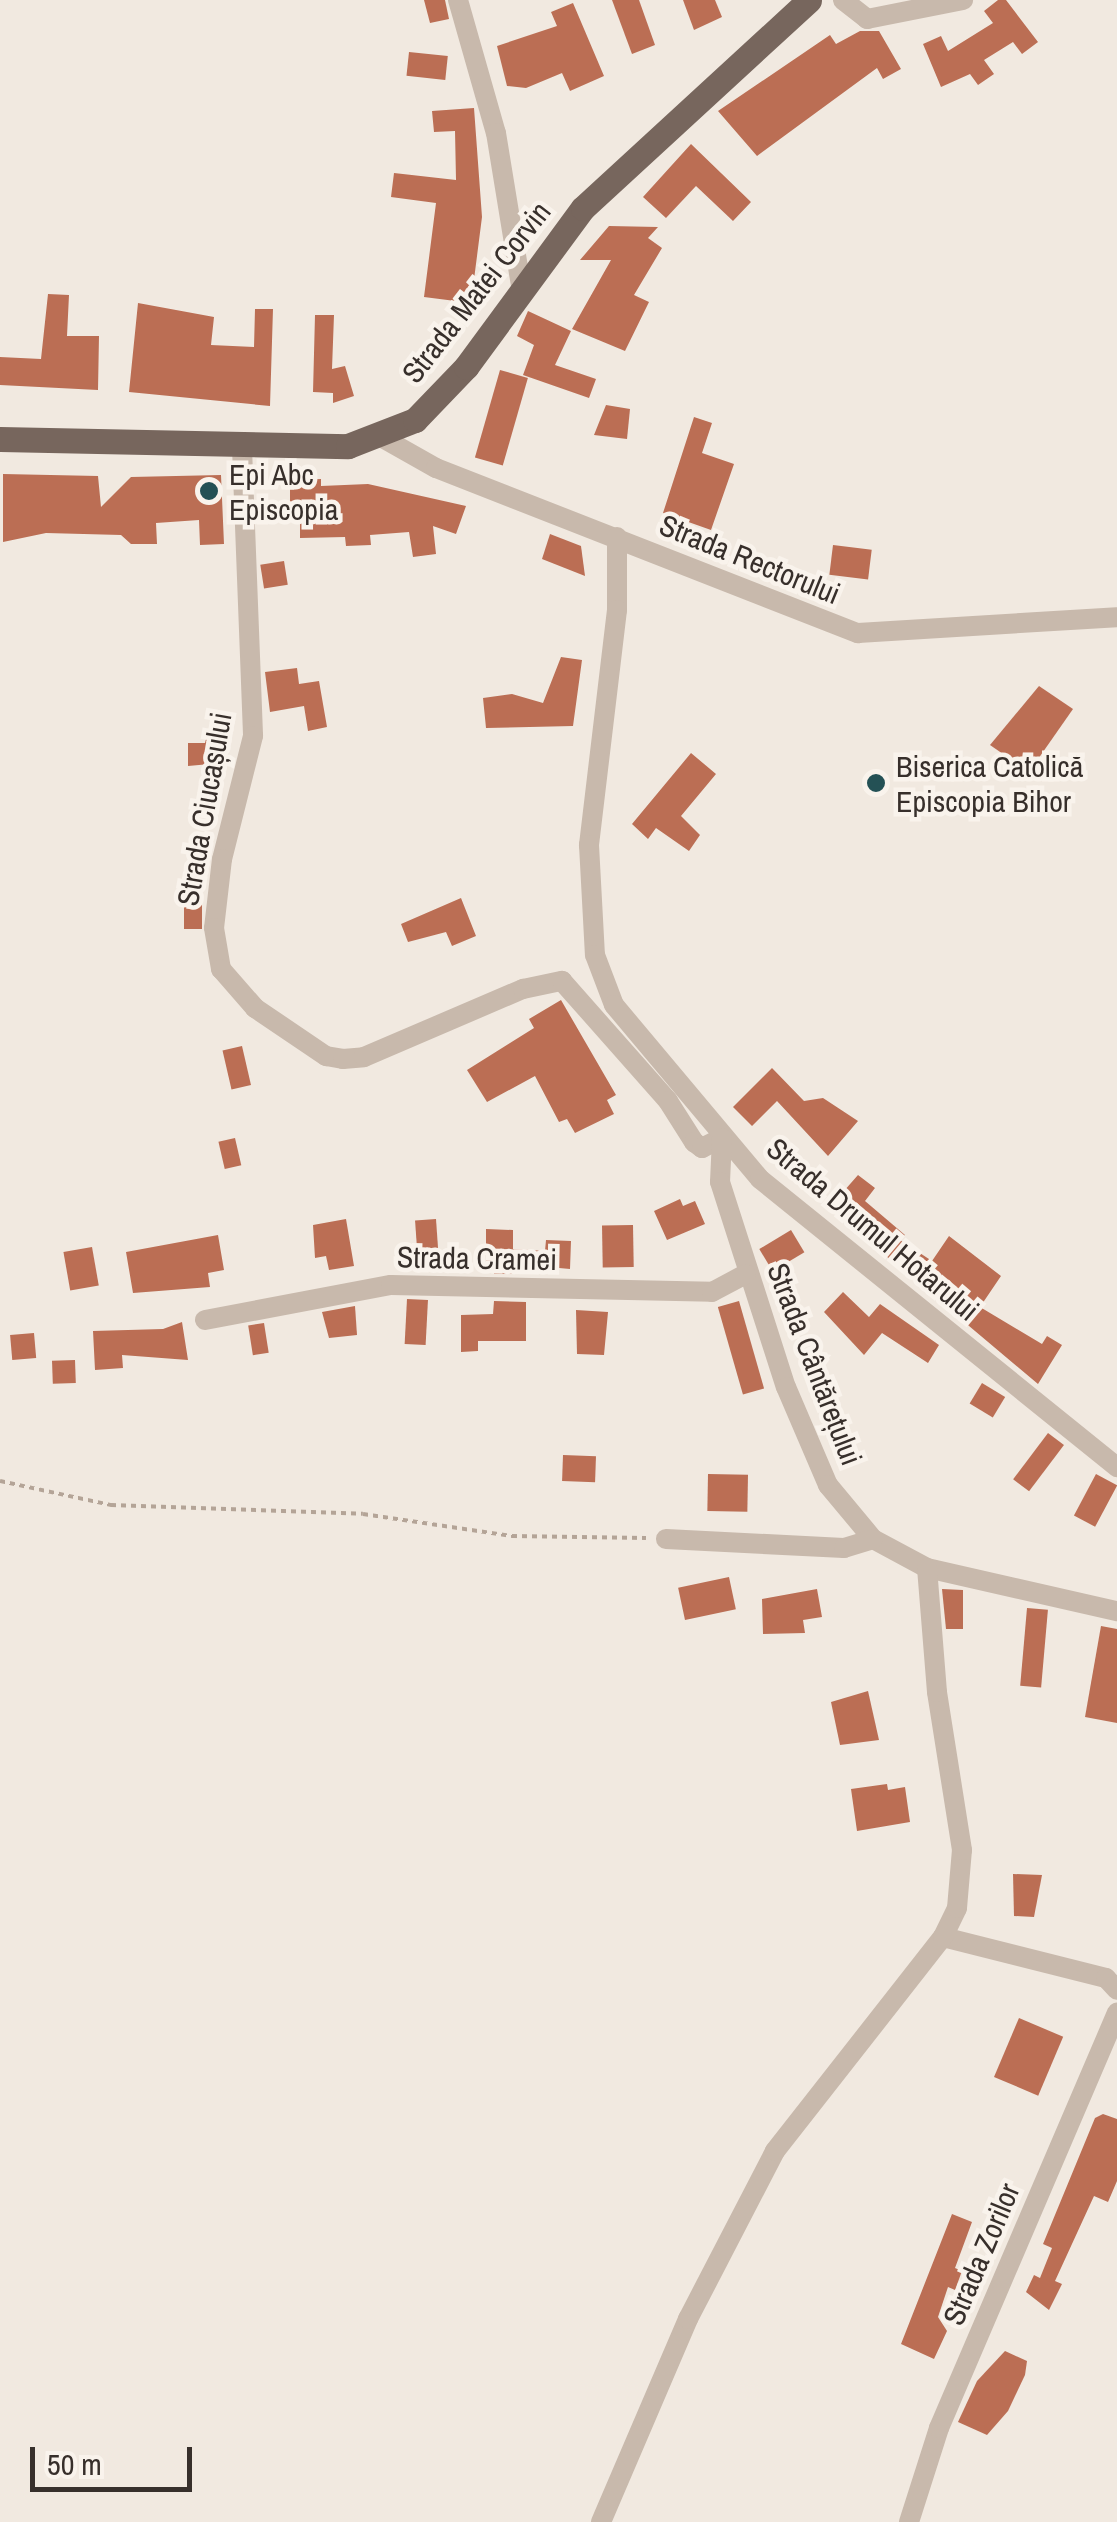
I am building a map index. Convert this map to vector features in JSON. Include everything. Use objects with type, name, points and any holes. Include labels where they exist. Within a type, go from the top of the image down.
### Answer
[{"type":"main road","name":"Strada Matei Corvin","points":[[0,439],[242,448],[348,446],[381,437],[415,420],[466,367],[521,285],[584,208],[809,0]]},
{"type":"street","points":[[458,0],[496,132],[521,285]]},
{"type":"street","points":[[843,0],[867,19],[963,0]]},
{"type":"street","name":"Strada Rectorului","points":[[381,437],[436,468],[858,633],[1117,617]]},
{"type":"street","name":"Strada Ciucașului","points":[[242,448],[252,736],[222,859],[214,928],[221,969],[255,1008],[326,1056],[343,1059],[364,1056],[523,989],[562,981],[668,1101],[694,1142],[702,1148],[722,1138]]},
{"type":"street","name":"Strada Drumul Hotarului","points":[[617,537],[617,610],[589,846],[594,955],[614,1004],[760,1179],[1117,1467]]},
{"type":"street","name":"Strada Cântărețului","points":[[722,1138],[720,1182],[746,1274],[828,1485],[873,1539],[927,1568],[1117,1611]]},
{"type":"street","name":"Strada Cramei","points":[[205,1320],[391,1285],[712,1292],[746,1274]]},
{"type":"street","points":[[666,1539],[844,1548],[873,1539]]},
{"type":"street","points":[[601,2522],[688,2319],[775,2151],[943,1937],[964,1878],[927,1568]]},
{"type":"street","points":[[943,1937],[1106,1978],[1117,1990]]},
{"type":"street","name":"Strada Zorilor","points":[[908,2522],[939,2428],[1117,2014]]},
{"type":"path","points":[[0,1481],[112,1505],[363,1514],[512,1536],[666,1539]]},
{"type":"building","points":[[424,0],[445,0],[449,19],[430,23]]},
{"type":"building","points":[[612,0],[639,0],[655,45],[632,54]]},
{"type":"building","points":[[683,0],[715,0],[722,17],[694,30]]},
{"type":"building","points":[[998,0],[1006,0],[1038,42],[1022,54],[1013,42],[984,60],[994,74],[978,85],[970,74],[941,87],[923,44],[941,36],[948,51],[993,23],[984,11]]},
{"type":"building","points":[[573,3],[604,76],[570,91],[562,73],[526,88],[507,86],[497,46],[557,26],[551,12]]},
{"type":"building","points":[[860,31],[879,31],[901,69],[883,79],[877,68],[757,156],[718,111],[830,35],[836,44]]},
{"type":"building","points":[[409,52],[448,56],[445,80],[406,76]]},
{"type":"building","points":[[474,108],[482,217],[471,303],[424,297],[436,203],[391,197],[394,173],[456,180],[455,131],[434,132],[432,111]]},
{"type":"building","points":[[691,144],[751,202],[733,221],[696,186],[666,218],[643,197]]},
{"type":"building","points":[[609,226],[658,227],[648,238],[662,248],[634,295],[649,302],[625,351],[572,329],[611,260],[580,260]]},
{"type":"building","points":[[48,294],[69,295],[67,336],[99,336],[98,390],[0,385],[0,357],[41,359]]},
{"type":"building","points":[[138,303],[214,317],[211,345],[254,347],[255,309],[273,309],[270,406],[129,392]]},
{"type":"building","points":[[528,311],[571,331],[555,365],[596,379],[589,398],[523,375],[534,345],[517,336]]},
{"type":"building","points":[[315,315],[334,315],[332,369],[345,366],[354,396],[333,403],[333,393],[313,392]]},
{"type":"building","points":[[500,370],[528,378],[503,465],[475,457]]},
{"type":"building","points":[[606,405],[630,409],[627,439],[594,435]]},
{"type":"building","points":[[694,417],[712,423],[702,453],[734,464],[711,530],[663,513]]},
{"type":"building","points":[[3,474],[98,476],[101,507],[131,477],[221,475],[224,544],[200,545],[199,520],[156,523],[157,544],[131,544],[121,535],[46,533],[3,542]]},
{"type":"building","points":[[321,479],[321,486],[368,484],[466,506],[456,534],[433,526],[436,554],[413,557],[409,532],[370,535],[371,545],[346,546],[345,537],[300,538],[300,503],[290,503],[290,480]]},
{"type":"building","points":[[550,534],[581,546],[585,576],[542,559]]},
{"type":"building","points":[[833,545],[872,550],[868,580],[829,575]]},
{"type":"building","points":[[284,561],[288,585],[264,588],[260,565]]},
{"type":"building","points":[[561,657],[582,660],[573,726],[486,728],[483,698],[512,694],[543,703]]},
{"type":"building","points":[[297,668],[299,684],[319,681],[327,727],[308,731],[304,706],[270,712],[265,672]]},
{"type":"building","points":[[1039,686],[1073,709],[1029,772],[990,745]]},
{"type":"building","points":[[208,731],[228,735],[221,763],[188,766],[188,743],[205,743]]},
{"type":"building","points":[[691,753],[716,774],[681,816],[700,835],[689,851],[656,828],[648,839],[632,824]]},
{"type":"building","points":[[184,895],[202,895],[202,929],[184,929]]},
{"type":"building","points":[[461,898],[476,936],[452,946],[446,932],[408,942],[401,924]]},
{"type":"building","points":[[561,1000],[616,1095],[607,1100],[614,1114],[575,1133],[567,1119],[559,1122],[535,1076],[487,1102],[467,1070],[534,1028],[529,1019]]},
{"type":"building","points":[[242,1046],[251,1085],[232,1089],[223,1050]]},
{"type":"building","points":[[772,1068],[804,1101],[823,1098],[858,1121],[828,1156],[777,1101],[752,1126],[733,1107]]},
{"type":"building","points":[[235,1138],[241,1165],[225,1169],[218,1142]]},
{"type":"building","points":[[858,1175],[875,1188],[865,1201],[905,1235],[900,1240],[932,1261],[949,1236],[1001,1276],[980,1307],[1042,1344],[1047,1336],[1062,1345],[1038,1384],[829,1208]]},
{"type":"building","points":[[680,1199],[683,1206],[695,1201],[705,1224],[667,1240],[654,1211]]},
{"type":"building","points":[[346,1219],[354,1266],[329,1270],[326,1256],[315,1258],[313,1225]]},
{"type":"building","points":[[436,1219],[439,1258],[418,1259],[415,1220]]},
{"type":"building","points":[[633,1225],[634,1267],[603,1268],[602,1226]]},
{"type":"building","points":[[486,1229],[513,1230],[513,1249],[545,1251],[546,1240],[571,1241],[570,1269],[526,1265],[526,1274],[494,1274],[494,1265],[486,1265]]},
{"type":"building","points":[[791,1230],[804,1252],[773,1271],[759,1249]]},
{"type":"building","points":[[218,1235],[224,1270],[208,1273],[210,1287],[133,1293],[126,1252]]},
{"type":"building","points":[[92,1247],[99,1285],[70,1290],[63,1252]]},
{"type":"building","points":[[843,1292],[869,1317],[880,1304],[939,1345],[928,1363],[882,1333],[864,1355],[824,1312]]},
{"type":"building","points":[[407,1299],[428,1300],[426,1345],[405,1344]]},
{"type":"building","points":[[494,1301],[526,1302],[526,1341],[478,1341],[478,1351],[461,1352],[461,1315],[493,1314]]},
{"type":"building","points":[[739,1301],[764,1388],[743,1395],[718,1307]]},
{"type":"building","points":[[355,1306],[357,1335],[329,1338],[322,1312]]},
{"type":"building","points":[[576,1310],[608,1312],[604,1355],[577,1354]]},
{"type":"building","points":[[182,1322],[188,1360],[122,1355],[123,1368],[95,1370],[93,1331],[163,1329]]},
{"type":"building","points":[[264,1323],[269,1353],[253,1355],[248,1326]]},
{"type":"building","points":[[34,1333],[36,1358],[12,1360],[10,1335]]},
{"type":"building","points":[[75,1360],[76,1383],[53,1384],[52,1361]]},
{"type":"building","points":[[982,1383],[1005,1397],[993,1417],[970,1404]]},
{"type":"building","points":[[1048,1433],[1064,1445],[1029,1491],[1013,1479]]},
{"type":"building","points":[[563,1455],[596,1456],[595,1482],[562,1481]]},
{"type":"building","points":[[708,1474],[748,1475],[747,1512],[707,1511]]},
{"type":"building","points":[[1096,1474],[1117,1486],[1095,1527],[1074,1515]]},
{"type":"building","points":[[729,1577],[736,1609],[685,1620],[678,1588]]},
{"type":"building","points":[[817,1589],[822,1617],[803,1620],[805,1633],[763,1634],[762,1599]]},
{"type":"building","points":[[942,1589],[963,1590],[963,1629],[946,1629]]},
{"type":"building","points":[[1027,1608],[1048,1610],[1041,1688],[1020,1686]]},
{"type":"building","points":[[1101,1626],[1117,1629],[1117,1723],[1085,1717]]},
{"type":"building","points":[[868,1691],[879,1740],[840,1745],[831,1702]]},
{"type":"building","points":[[887,1784],[888,1790],[905,1787],[910,1822],[857,1831],[851,1789]]},
{"type":"building","points":[[1013,1874],[1042,1875],[1034,1917],[1014,1916]]},
{"type":"building","points":[[1019,2018],[1063,2037],[1038,2096],[994,2077]]},
{"type":"building","points":[[1103,2114],[1117,2119],[1117,2181],[1108,2202],[1094,2196],[1055,2281],[1062,2284],[1049,2310],[1026,2292],[1034,2275],[1040,2278],[1052,2248],[1043,2244],[1095,2118]]},
{"type":"building","points":[[952,2214],[972,2222],[955,2268],[962,2271],[955,2290],[948,2287],[938,2317],[947,2331],[934,2359],[901,2344]]},
{"type":"building","points":[[1005,2351],[1027,2361],[1025,2375],[1008,2411],[987,2435],[958,2422],[977,2381]]},
{"type":"place","name":"Epi Abc Episcopia","points":[[209,491]]},
{"type":"place","name":"Biserica Catolică Episcopia Bihor","points":[[876,783]]}]
